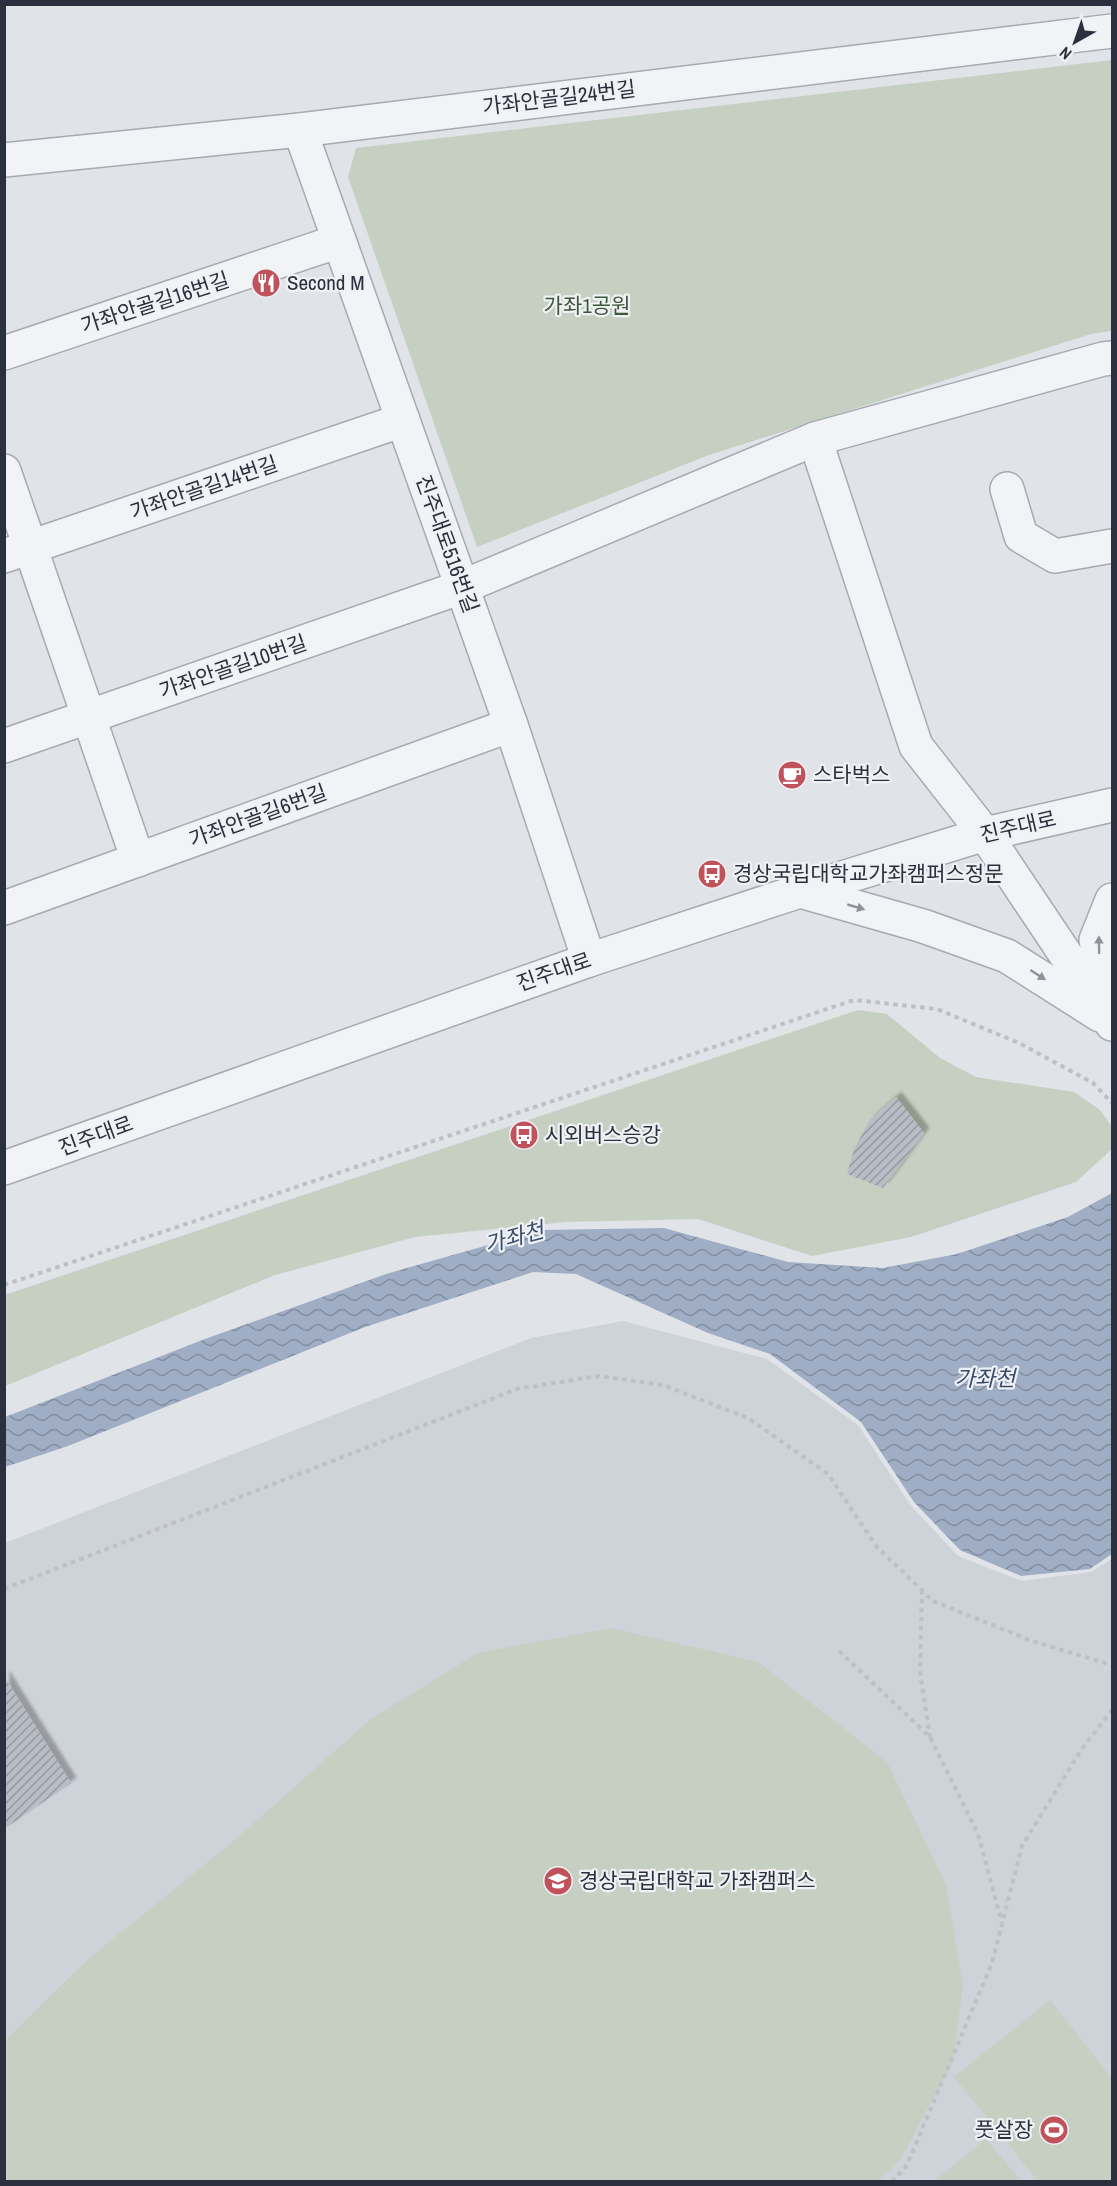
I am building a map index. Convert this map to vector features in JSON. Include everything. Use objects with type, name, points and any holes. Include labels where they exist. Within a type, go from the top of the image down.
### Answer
[{"type":"street","name":"가좌안골길24번길","points":[[4,160],[300,130],[1113,31]]},
{"type":"street","name":"진주대로516번길","points":[[300,130],[511,725],[589,960]]},
{"type":"street","name":"가좌안골길16번길","points":[[4,353],[339,242]]},
{"type":"street","name":"가좌안골길10번길","points":[[4,746],[462,587],[815,439],[1113,358]]},
{"type":"street","name":"가좌안골길14번길","points":[[18,552],[403,420]]},
{"type":"street","points":[[815,439],[916,746],[985,834],[1112,1024]]},
{"type":"street","points":[[4,471],[18,552],[89,717],[138,860]]},
{"type":"street","points":[[1007,489],[1021,536],[1055,556],[1113,546]]},
{"type":"street","name":"가좌안골길6번길","points":[[4,908],[511,725]]},
{"type":"street","name":"진주대로","points":[[4,1168],[589,960],[800,891],[985,834],[1113,806]]},
{"type":"street","points":[[800,891],[923,926],[1007,956],[1112,1024]]},
{"type":"street","points":[[1112,1024],[1096,940],[1113,900]]},
{"type":"path","points":[[4,1285],[854,1000],[937,1009],[1019,1043],[1094,1083],[1113,1103]]},
{"type":"path","points":[[4,1589],[517,1389],[598,1376],[663,1385],[748,1418],[828,1474],[876,1546],[933,1601],[1032,1641],[1113,1665]]},
{"type":"path","points":[[922,1590],[920,1672],[930,1737],[978,1834],[1002,1923]]},
{"type":"path","points":[[840,1651],[930,1737]]},
{"type":"path","points":[[892,2181],[907,2165],[992,1963],[1022,1846],[1081,1750],[1113,1710]]},
{"type":"shaded area","name":"경상국립대학교 가좌캠퍼스","points":[[623,1321],[767,1359],[858,1425],[911,1506],[958,1556],[1022,1581],[1091,1572],[1112,1559],[1112,2181],[5,2182],[5,1543],[531,1338]]},
{"type":"green space","name":"가좌1공원","points":[[1112,60],[1112,331],[1091,334],[709,455],[477,547],[348,177],[356,148]]},
{"type":"green space","points":[[858,1010],[887,1014],[940,1058],[976,1077],[1074,1092],[1099,1109],[1112,1126],[1112,1149],[1076,1182],[911,1237],[812,1256],[698,1219],[565,1222],[415,1237],[275,1275],[5,1386],[4,1295]]},
{"type":"green space","points":[[611,1628],[758,1662],[887,1762],[946,1885],[963,1985],[953,2062],[900,2160],[878,2181],[5,2181],[5,2041],[87,1960],[236,1839],[371,1719],[478,1653]]},
{"type":"green space","name":"풋살장","points":[[1050,2000],[1112,2078],[1112,2181],[1038,2181],[954,2077]]},
{"type":"green space","name":"풋살장","points":[[986,2139],[1021,2181],[934,2181]]},
{"type":"water","name":"가좌천","points":[[1112,1193],[1112,1554],[1090,1569],[1021,1576],[960,1550],[914,1502],[861,1422],[770,1354],[708,1333],[576,1274],[533,1272],[365,1327],[68,1446],[5,1467],[5,1417],[205,1339],[386,1274],[541,1230],[664,1228],[788,1262],[883,1268],[957,1254],[1068,1217]]},
{"type":"building","points":[[896,1097],[924,1133],[883,1188],[847,1174],[854,1149],[870,1120]]},
{"type":"building","points":[[4,1676],[71,1783],[4,1829]]},
{"type":"place","name":"Second M","points":[[266,283]]},
{"type":"place","name":"스타벅스","points":[[792,775]]},
{"type":"place","name":"경상국립대학교가좌캠퍼스정문","points":[[712,874]]},
{"type":"place","name":"시외버스승강","points":[[524,1135]]},
{"type":"place","name":"경상국립대학교 가좌캠퍼스","points":[[558,1881]]},
{"type":"place","name":"풋살장","points":[[1054,2130]]}]
